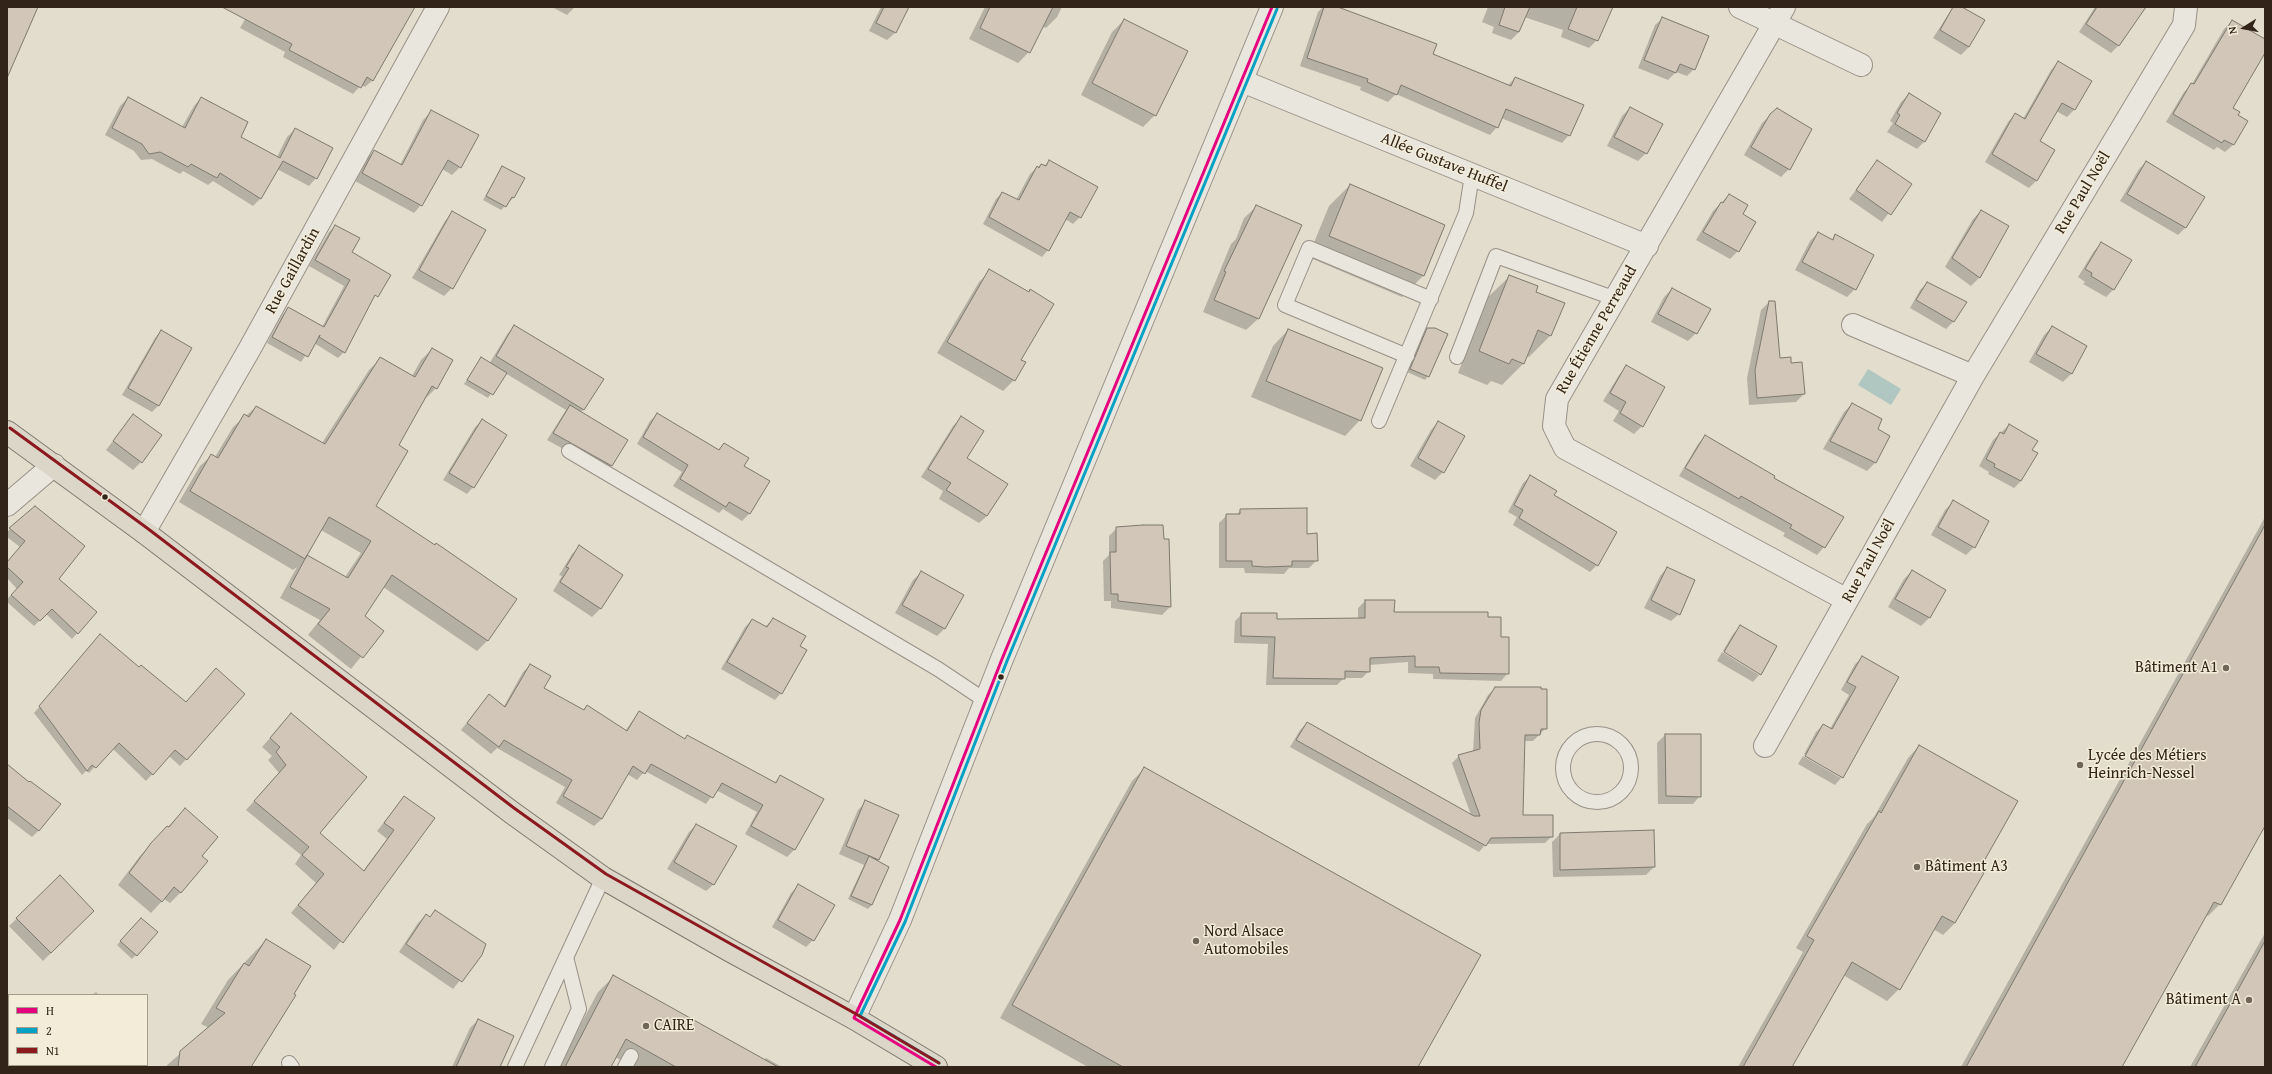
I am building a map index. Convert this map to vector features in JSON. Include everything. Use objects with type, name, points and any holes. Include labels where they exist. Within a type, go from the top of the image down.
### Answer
[{"type":"main road","points":[[7,432],[144,532],[511,812],[603,878],[722,946],[854,1018],[936,1067]]},
{"type":"street","name":"Rue Gaillardin","points":[[144,532],[249,350],[438,7]]},
{"type":"street","points":[[854,1018],[900,920],[986,701],[1272,7]]},
{"type":"street","points":[[1740,7],[1780,15],[1861,65]]},
{"type":"street","name":"Rue Paul Noël","points":[[1765,746],[1973,376],[2184,25],[2186,7]]},
{"type":"street","name":"Rue Étienne Perreaud","points":[[1780,15],[1557,399],[1554,426],[1565,448],[1847,600]]},
{"type":"street","name":"Allée Gustave Huffel","points":[[1242,81],[1647,246]]},
{"type":"street","points":[[1853,325],[1973,376]]},
{"type":"street","points":[[7,504],[54,465]]},
{"type":"lane","points":[[1380,421],[1466,213],[1472,175]]},
{"type":"lane","points":[[1407,356],[1285,305],[1309,248],[1430,299]]},
{"type":"lane","points":[[1457,357],[1496,256],[1616,299]]},
{"type":"lane","points":[[569,451],[938,669],[986,701]]},
{"type":"lane","points":[[1598,734],[1610,736],[1620,743],[1631,762],[1631,773],[1623,790],[1613,798],[1603,802],[1592,802],[1573,792],[1566,783],[1563,772],[1564,760],[1568,749],[1576,741],[1587,736],[1598,734]]},
{"type":"lane","points":[[515,1067],[603,878]]},
{"type":"lane","points":[[552,1067],[579,1009],[566,957]]},
{"type":"water","points":[[1868,369],[1901,389],[1891,405],[1858,385]]},
{"type":"building","points":[[7,7],[38,7],[7,78]]},
{"type":"building","points":[[222,7],[415,7],[373,81],[367,77],[361,88],[289,50],[292,44]]},
{"type":"building","points":[[884,7],[909,7],[896,33],[876,23]]},
{"type":"building","points":[[990,7],[1053,7],[1030,53],[980,28]]},
{"type":"building","points":[[1324,7],[1338,7],[1437,44],[1433,54],[1511,86],[1515,77],[1584,105],[1570,136],[1506,109],[1498,128],[1401,85],[1397,95],[1367,82],[1368,79],[1307,58]]},
{"type":"building","points":[[1505,7],[1530,7],[1519,32],[1499,25]]},
{"type":"building","points":[[1577,7],[1613,7],[1598,41],[1568,29]]},
{"type":"building","points":[[1953,7],[1962,7],[1985,20],[1969,47],[1940,30]]},
{"type":"building","points":[[2097,7],[2146,7],[2119,46],[2086,24]]},
{"type":"building","points":[[1662,17],[1709,36],[1695,70],[1680,64],[1676,73],[1644,60]]},
{"type":"building","points":[[1124,19],[1188,51],[1156,116],[1092,83]]},
{"type":"building","points":[[2232,20],[2265,39],[2265,53],[2233,108],[2240,112],[2238,115],[2248,121],[2234,145],[2224,140],[2222,143],[2173,114],[2191,83],[2194,84]]},
{"type":"building","points":[[2058,61],[2092,81],[2075,110],[2062,103],[2040,141],[2055,150],[2037,181],[1992,154],[2015,113],[2025,119]]},
{"type":"building","points":[[1909,93],[1941,113],[1925,142],[1895,124],[1900,115],[1897,113]]},
{"type":"building","points":[[128,97],[185,128],[201,97],[248,122],[241,137],[280,158],[295,128],[333,148],[317,179],[283,161],[261,199],[220,173],[217,178],[191,164],[188,167],[160,152],[149,154],[142,144],[112,128]]},
{"type":"building","points":[[1630,107],[1663,124],[1647,154],[1614,137]]},
{"type":"building","points":[[1777,108],[1812,129],[1790,170],[1751,147],[1770,114]]},
{"type":"building","points":[[431,110],[479,135],[461,168],[448,160],[422,206],[362,173],[374,150],[402,165]]},
{"type":"building","points":[[1049,160],[1098,187],[1081,218],[1070,212],[1049,251],[989,217],[1002,192],[1019,200],[1037,166],[1039,168],[1041,164],[1046,166]]},
{"type":"building","points":[[1877,160],[1912,184],[1891,215],[1856,190]]},
{"type":"building","points":[[2146,161],[2205,197],[2186,228],[2127,194]]},
{"type":"building","points":[[502,166],[525,178],[514,198],[512,197],[506,207],[486,196]]},
{"type":"building","points":[[1350,184],[1445,225],[1424,276],[1329,236]]},
{"type":"building","points":[[1729,194],[1748,205],[1743,214],[1756,222],[1739,252],[1703,232],[1721,202],[1723,203]]},
{"type":"building","points":[[1256,205],[1302,225],[1259,319],[1214,300],[1226,272],[1224,271]]},
{"type":"building","points":[[1981,210],[2009,226],[1980,278],[1952,258]]},
{"type":"building","points":[[452,211],[486,230],[453,289],[419,270]]},
{"type":"building","points":[[335,225],[360,238],[352,252],[391,275],[378,297],[375,295],[345,353],[319,337],[320,335],[308,357],[272,337],[288,307],[324,327],[350,280],[315,260]]},
{"type":"building","points":[[1818,232],[1833,240],[1835,234],[1874,255],[1856,290],[1802,262]]},
{"type":"building","points":[[2101,242],[2132,260],[2114,290],[2091,276],[2092,273],[2085,269]]},
{"type":"building","points":[[989,269],[1029,292],[1030,289],[1054,304],[1021,360],[1026,362],[1015,381],[947,342]]},
{"type":"building","points":[[1509,275],[1538,286],[1536,292],[1565,303],[1551,336],[1538,330],[1524,364],[1512,359],[1509,364],[1479,351]]},
{"type":"building","points":[[1927,282],[1967,302],[1954,322],[1916,300]]},
{"type":"building","points":[[1672,288],[1711,309],[1697,334],[1658,314]]},
{"type":"building","points":[[1769,301],[1775,301],[1780,358],[1791,357],[1791,363],[1802,362],[1805,394],[1757,398],[1755,370]]},
{"type":"building","points":[[514,325],[604,379],[584,410],[496,356]]},
{"type":"building","points":[[2052,326],[2087,346],[2072,374],[2036,354]]},
{"type":"building","points":[[1427,328],[1435,328],[1448,334],[1429,377],[1410,369]]},
{"type":"building","points":[[1288,329],[1383,368],[1361,421],[1266,381]]},
{"type":"building","points":[[161,330],[192,348],[159,406],[128,388]]},
{"type":"building","points":[[432,348],[453,360],[437,389],[432,386],[399,445],[408,451],[376,506],[435,545],[436,543],[517,599],[488,641],[392,575],[365,616],[384,631],[363,658],[318,624],[330,609],[290,587],[305,559],[190,491],[211,454],[218,458],[244,414],[249,417],[256,406],[325,444],[380,357],[415,377]],"holes":[[[329,517],[371,541],[348,578],[307,555]]]},
{"type":"building","points":[[481,357],[507,373],[493,395],[467,380]]},
{"type":"building","points":[[1626,365],[1665,387],[1643,427],[1620,413],[1626,402],[1610,393]]},
{"type":"building","points":[[1852,403],[1882,419],[1878,429],[1890,436],[1876,463],[1830,441]]},
{"type":"building","points":[[570,405],[628,440],[612,466],[553,433]]},
{"type":"building","points":[[657,413],[719,450],[724,443],[749,458],[744,466],[770,481],[750,514],[729,502],[726,507],[680,479],[688,465],[643,437]]},
{"type":"building","points":[[133,414],[162,435],[142,463],[113,441]]},
{"type":"building","points":[[961,416],[984,431],[967,458],[1008,484],[987,516],[946,490],[951,483],[928,469]]},
{"type":"building","points":[[482,419],[507,435],[474,488],[449,473]]},
{"type":"building","points":[[1438,421],[1465,436],[1444,473],[1418,458]]},
{"type":"building","points":[[2009,424],[2038,441],[2032,450],[2038,453],[2021,481],[1994,467],[1995,464],[1986,459],[2000,432],[2004,434]]},
{"type":"building","points":[[1705,435],[1775,476],[1774,478],[1844,517],[1825,548],[1790,528],[1792,525],[1741,496],[1739,499],[1685,468]]},
{"type":"building","points":[[1530,475],[1557,491],[1554,495],[1617,532],[1598,566],[1519,518],[1523,510],[1514,505]]},
{"type":"building","points":[[1953,500],[1989,521],[1975,548],[1938,527]]},
{"type":"building","points":[[35,506],[85,546],[59,579],[97,612],[78,634],[52,609],[40,621],[11,595],[23,582],[7,567],[7,562],[25,541],[9,528]]},
{"type":"building","points":[[1307,508],[1307,534],[1317,533],[1318,561],[1292,561],[1292,566],[1266,567],[1252,566],[1252,561],[1226,561],[1226,514],[1240,514],[1240,509]]},
{"type":"building","points":[[1163,525],[1164,539],[1169,539],[1171,607],[1118,601],[1118,594],[1111,594],[1110,552],[1116,552],[1116,527]]},
{"type":"building","name":"Bâtiment A1","points":[[2265,525],[2265,826],[2221,905],[2214,902],[2122,1067],[1966,1067]]},
{"type":"building","points":[[579,545],[623,575],[601,609],[560,582],[569,568],[566,567]]},
{"type":"building","points":[[1667,567],[1695,580],[1680,615],[1651,600]]},
{"type":"building","points":[[1912,570],[1946,590],[1930,618],[1895,599]]},
{"type":"building","points":[[921,571],[964,595],[945,629],[902,605]]},
{"type":"building","points":[[1365,600],[1395,600],[1394,612],[1488,612],[1488,617],[1501,617],[1501,637],[1509,637],[1509,674],[1440,673],[1439,667],[1415,667],[1415,656],[1370,658],[1370,672],[1345,671],[1345,679],[1273,678],[1275,637],[1241,636],[1241,613],[1277,613],[1277,619],[1365,618]]},
{"type":"building","points":[[773,618],[806,636],[800,646],[807,650],[782,694],[727,662],[752,619],[767,627]]},
{"type":"building","points":[[1740,625],[1777,646],[1761,675],[1724,652]]},
{"type":"building","points":[[100,634],[139,667],[141,665],[186,702],[216,668],[245,694],[187,760],[175,750],[153,775],[119,743],[96,768],[92,765],[87,771],[39,706]]},
{"type":"building","points":[[1862,656],[1899,677],[1843,778],[1805,756],[1823,724],[1832,729],[1856,687],[1847,682]]},
{"type":"building","points":[[530,664],[551,676],[544,688],[584,710],[587,705],[627,731],[639,711],[685,739],[687,735],[776,783],[780,775],[824,799],[795,850],[751,826],[763,805],[722,783],[713,798],[651,764],[645,774],[633,766],[602,819],[563,796],[572,780],[504,740],[499,747],[467,723],[489,694],[505,707]]},
{"type":"building","points":[[1495,687],[1541,687],[1541,689],[1547,689],[1547,729],[1541,729],[1540,735],[1525,735],[1523,815],[1553,815],[1553,837],[1491,838],[1486,846],[1296,740],[1307,722],[1474,816],[1480,816],[1458,755],[1480,749],[1479,723],[1481,710]]},
{"type":"building","points":[[291,713],[367,777],[320,833],[364,871],[394,830],[384,823],[404,796],[435,818],[343,943],[298,905],[324,874],[302,855],[309,847],[254,801],[286,765],[276,752],[280,747],[270,738]]},
{"type":"building","points":[[1665,734],[1701,734],[1701,797],[1666,796]]},
{"type":"building","points":[[1919,745],[2018,801],[1979,870],[1984,873],[1955,923],[1942,916],[1900,990],[1852,962],[1792,1067],[1743,1067],[1814,940],[1807,936],[1879,811],[1881,813]]},
{"type":"building","points":[[7,764],[29,782],[30,781],[61,804],[39,831],[7,806]]},
{"type":"building","name":"Nord Alsace Automobiles","points":[[1144,767],[1481,955],[1418,1067],[1123,1067],[1012,1005]]},
{"type":"building","points":[[865,800],[899,815],[879,860],[846,846]]},
{"type":"building","points":[[185,808],[218,837],[202,856],[208,861],[181,893],[174,887],[162,902],[129,873],[151,843],[167,826],[169,827]]},
{"type":"building","points":[[696,824],[737,846],[714,885],[674,862]]},
{"type":"building","points":[[1654,830],[1655,867],[1560,870],[1560,833]]},
{"type":"building","points":[[869,856],[889,867],[872,905],[851,896]]},
{"type":"building","points":[[60,875],[94,911],[51,953],[16,918]]},
{"type":"building","points":[[798,884],[835,905],[814,941],[778,920]]},
{"type":"building","points":[[435,910],[486,944],[482,955],[462,982],[406,944],[426,914],[430,917]]},
{"type":"building","points":[[141,918],[158,932],[137,956],[120,941]]},
{"type":"building","points":[[266,939],[311,966],[294,994],[296,995],[251,1067],[178,1067],[180,1051],[225,1013],[216,1008],[244,963],[249,966]]},
{"type":"building","name":"Bâtiment A","points":[[2265,941],[2265,1067],[2195,1067]]},
{"type":"building","name":"CAIRE","points":[[613,975],[778,1067],[676,1067],[626,1039],[611,1067],[565,1067]]},
{"type":"building","points":[[478,1019],[514,1036],[500,1067],[456,1067]]},
{"type":"transit line","name":"H","points":[[936,1067],[854,1018],[900,920],[1002,659],[1272,7]]},
{"type":"transit line","name":"2","points":[[939,1063],[860,1016],[905,922],[1007,661],[1277,9]]},
{"type":"transit line","name":"N1","points":[[10,428],[147,528],[514,808],[606,874],[856,1014],[939,1063]]},
{"type":"place","name":"Bâtiment A1","points":[[2226,668]]},
{"type":"place","name":"Lycée des Métiers Heinrich-Nessel","points":[[2080,765]]},
{"type":"place","name":"Bâtiment A3","points":[[1917,867]]},
{"type":"place","name":"Nord Alsace Automobiles","points":[[1196,941]]},
{"type":"place","name":"Bâtiment A","points":[[2249,1000]]},
{"type":"place","name":"CAIRE","points":[[646,1026]]}]
